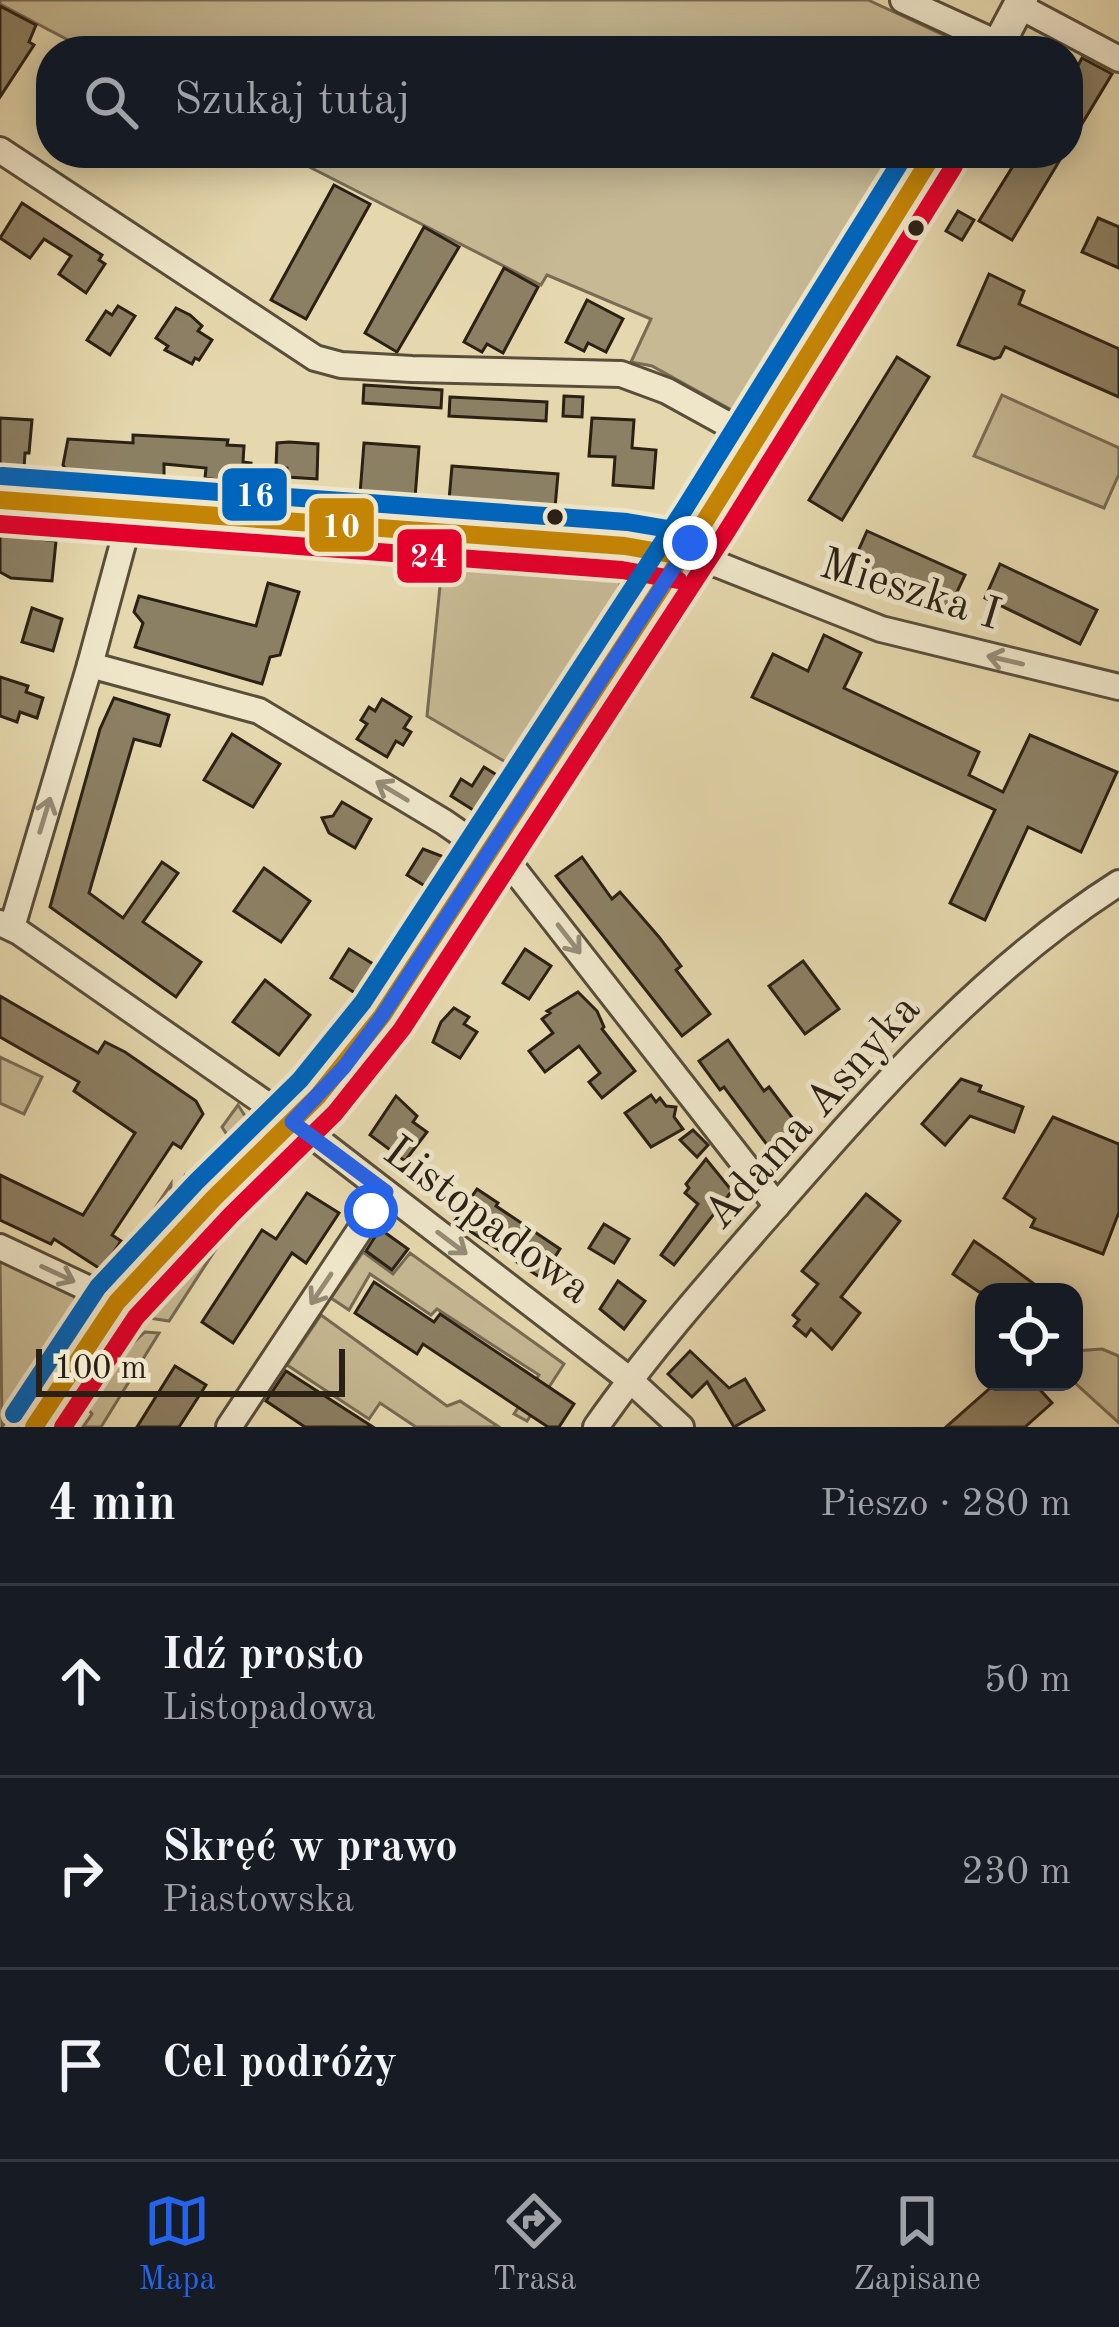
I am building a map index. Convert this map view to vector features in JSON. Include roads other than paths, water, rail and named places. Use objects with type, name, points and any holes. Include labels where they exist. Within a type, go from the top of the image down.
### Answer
[{"type":"street","points":[[903,0],[974,36]]},
{"type":"street","points":[[1003,36],[1021,3],[1079,36]]},
{"type":"street","points":[[1083,38],[1119,59]]},
{"type":"street","points":[[2,155],[315,358],[341,365],[621,374],[667,391],[756,440]]},
{"type":"street","points":[[34,1427],[117,1302],[344,1067],[382,1016],[682,556],[925,168]]},
{"type":"street","points":[[0,500],[604,544],[682,556]]},
{"type":"street","points":[[6,925],[91,665],[131,510]]},
{"type":"street","name":"Mieszka I","points":[[682,556],[719,565],[881,629],[1119,687]]},
{"type":"street","points":[[91,665],[259,710],[491,852],[516,872],[777,1206]]},
{"type":"street","name":"Adama Asnyka","points":[[596,1427],[630,1380],[894,1073],[1027,950],[1119,883]]},
{"type":"street","name":"Listopadowa","points":[[6,925],[292,1122],[630,1380],[681,1427]]},
{"type":"street","points":[[229,1427],[386,1192]]},
{"type":"street","points":[[0,1246],[117,1302]]}]
